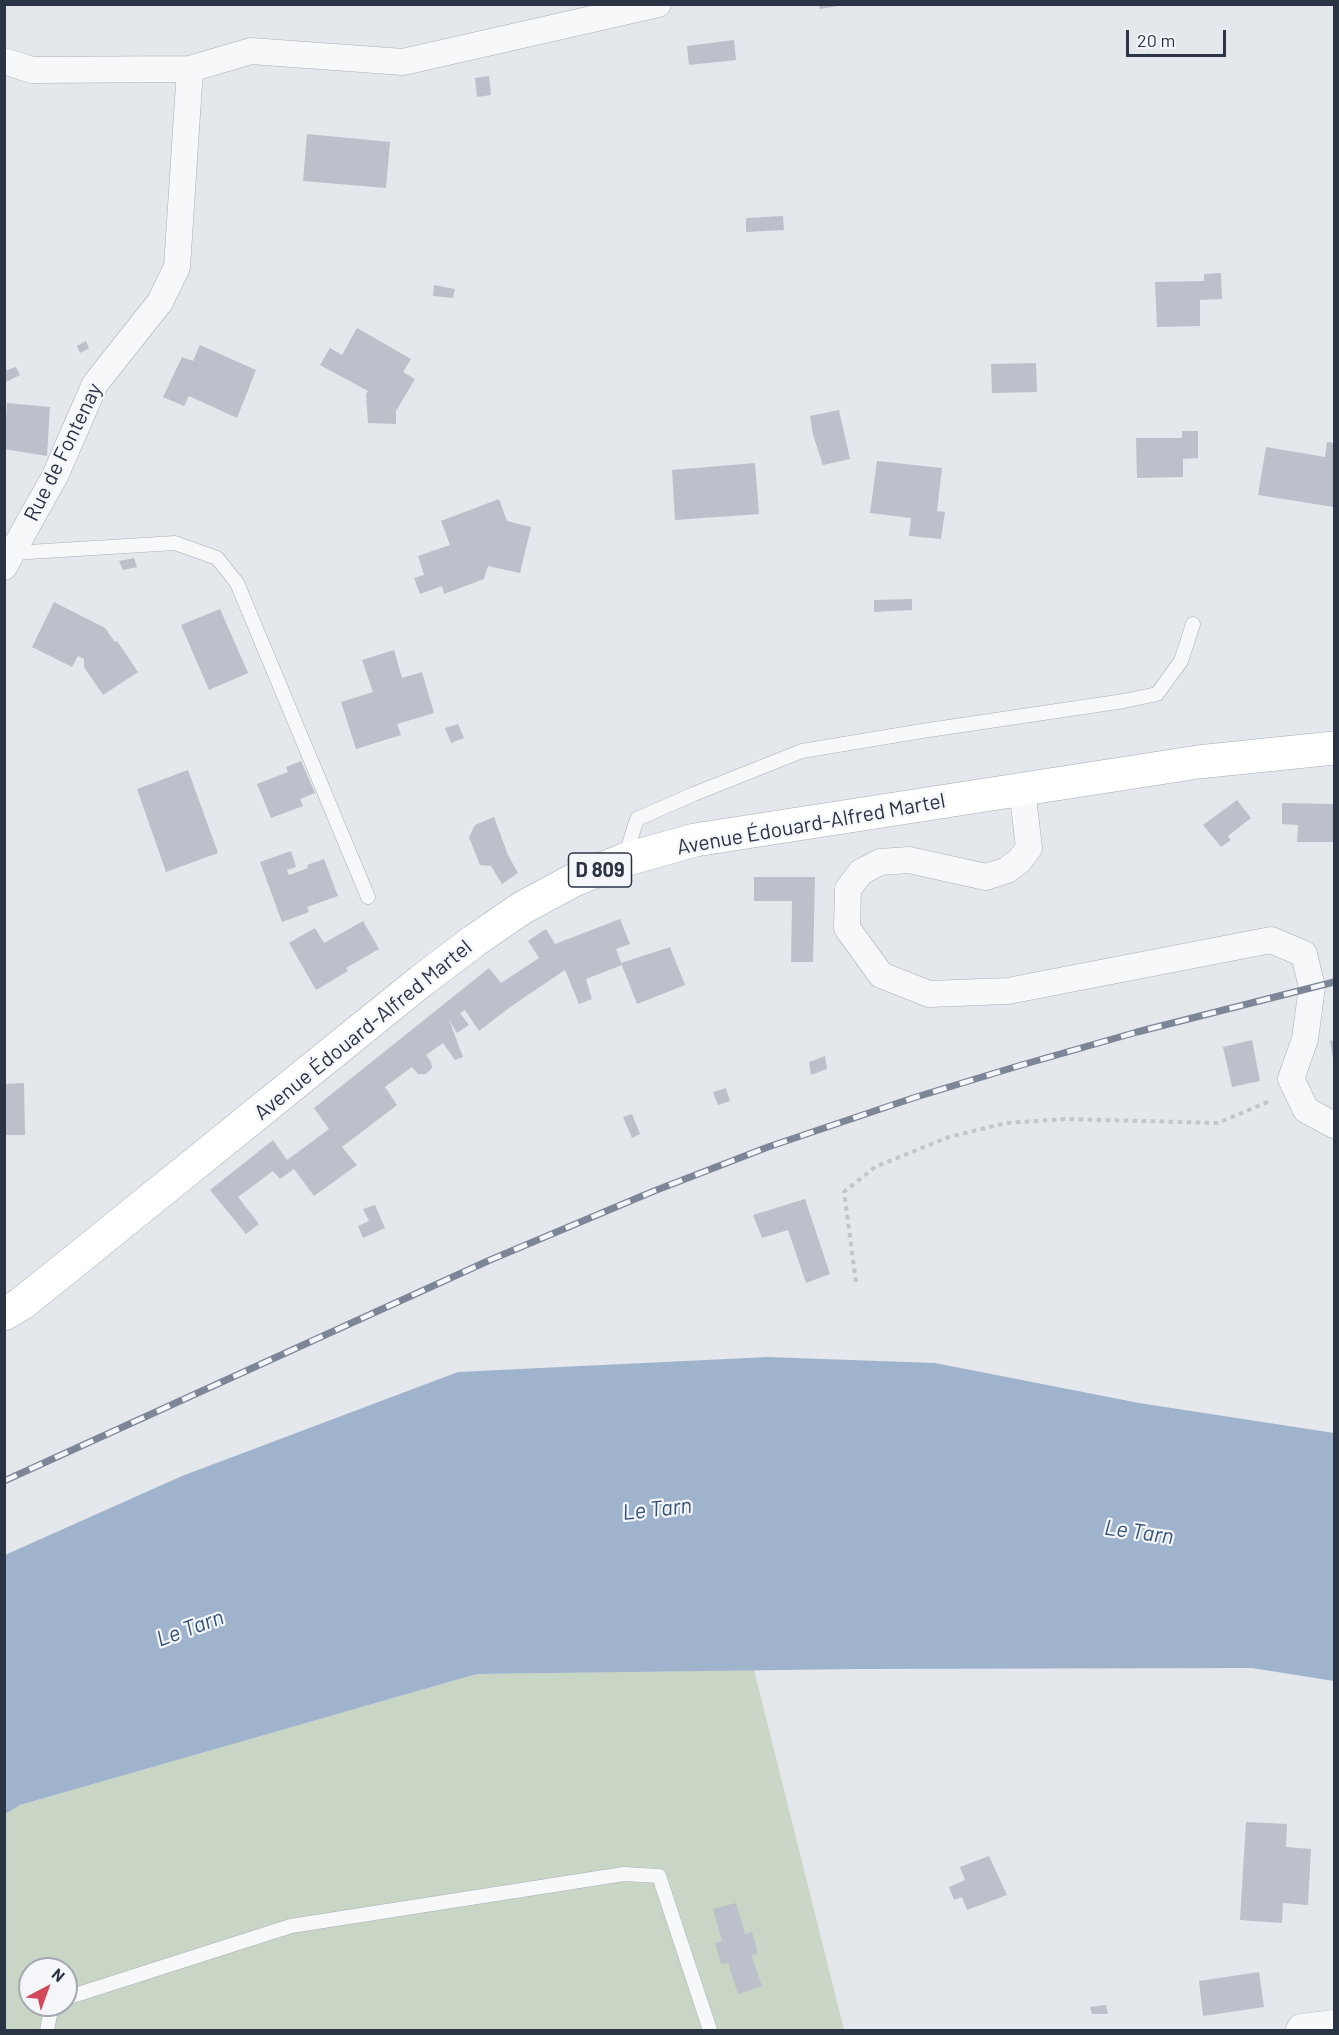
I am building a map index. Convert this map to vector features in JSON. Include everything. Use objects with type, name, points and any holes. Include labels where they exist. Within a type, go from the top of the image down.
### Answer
[{"type":"main road","name":"Avenue Édouard-Alfred Martel","points":[[4,1314],[39,1290],[421,981],[522,908],[574,880],[624,860],[695,840],[1198,762],[1335,748]]},
{"type":"street","points":[[4,61],[32,70],[190,69],[251,51],[403,62],[658,4]]},
{"type":"street","name":"Rue de Fontenay","points":[[8,560],[55,476],[95,384],[160,302],[177,267],[190,69]]},
{"type":"street","points":[[1022,789],[1029,848],[1019,861],[1006,870],[986,877],[909,860],[880,862],[861,872],[848,889],[847,928],[881,975],[929,994],[1008,991],[1271,940],[1304,954],[1312,987],[1305,1039],[1291,1079],[1306,1110],[1335,1125]]},
{"type":"street","points":[[1302,2031],[1335,2026]]},
{"type":"lane","points":[[8,560],[175,543],[217,558],[237,584],[368,897]]},
{"type":"lane","points":[[624,860],[638,819],[802,751],[1157,694],[1180,661],[1193,624]]},
{"type":"lane","points":[[78,1994],[291,1926],[624,1874],[659,1876],[710,2031]]},
{"type":"path","points":[[856,1282],[844,1192],[874,1167],[949,1137],[1006,1123],[1067,1119],[1218,1123],[1268,1104],[1291,1079]]},
{"type":"green space","points":[[754,1670],[844,2030],[5,2030],[5,1814],[20,1805],[477,1674]]},
{"type":"water","name":"Le Tarn","points":[[767,1357],[935,1363],[1139,1403],[1334,1433],[1334,1681],[1252,1668],[858,1669],[477,1674],[20,1805],[5,1814],[5,1555],[182,1476],[458,1372]]},
{"type":"building","points":[[819,4],[838,4],[838,6],[820,9]]},
{"type":"building","points":[[734,40],[736,60],[689,65],[687,46]]},
{"type":"building","points":[[489,76],[491,95],[477,97],[475,78]]},
{"type":"building","points":[[307,134],[390,142],[386,188],[303,181]]},
{"type":"building","points":[[783,216],[784,230],[746,232],[746,218]]},
{"type":"building","points":[[1221,273],[1222,299],[1200,300],[1200,326],[1157,327],[1155,282],[1204,281],[1204,274]]},
{"type":"building","points":[[434,285],[455,289],[453,298],[433,296]]},
{"type":"building","points":[[357,328],[411,359],[403,372],[415,379],[396,411],[396,424],[368,423],[366,394],[368,391],[320,365],[330,348],[342,355]]},
{"type":"building","points":[[86,341],[89,348],[80,353],[77,346]]},
{"type":"building","points":[[200,345],[256,370],[237,418],[189,396],[184,406],[163,397],[182,357],[193,361]]},
{"type":"building","points":[[1036,363],[1037,392],[992,393],[991,364]]},
{"type":"building","points":[[16,367],[20,375],[4,383],[4,371]]},
{"type":"building","points":[[7,403],[50,407],[47,456],[4,449]]},
{"type":"building","points":[[839,410],[850,459],[823,465],[813,435],[810,416]]},
{"type":"building","points":[[1182,431],[1198,431],[1198,458],[1183,459],[1183,477],[1137,478],[1136,438],[1182,438]]},
{"type":"building","points":[[1327,442],[1334,443],[1334,507],[1258,495],[1266,447],[1325,457]]},
{"type":"building","points":[[877,461],[942,468],[937,511],[945,512],[941,539],[909,536],[911,518],[870,513]]},
{"type":"building","points":[[755,463],[759,514],[675,520],[672,470]]},
{"type":"building","points":[[499,499],[507,521],[531,527],[520,573],[488,566],[484,579],[444,594],[442,586],[420,594],[414,578],[424,575],[418,556],[450,545],[441,521]]},
{"type":"building","points":[[134,558],[137,567],[123,570],[119,561]]},
{"type":"building","points":[[912,599],[912,610],[874,612],[874,600]]},
{"type":"building","points":[[54,602],[105,628],[115,642],[117,641],[138,672],[103,695],[84,667],[84,659],[78,656],[72,667],[32,647]]},
{"type":"building","points":[[220,609],[248,673],[209,690],[181,625]]},
{"type":"building","points":[[394,650],[402,678],[422,672],[434,713],[397,724],[401,735],[356,749],[341,702],[373,692],[362,660]]},
{"type":"building","points":[[458,724],[464,738],[451,743],[445,728]]},
{"type":"building","points":[[301,761],[315,793],[300,799],[303,806],[271,818],[257,784],[288,772],[286,767]]},
{"type":"building","points":[[188,770],[218,853],[166,872],[137,789]]},
{"type":"building","points":[[1237,800],[1251,818],[1228,836],[1231,840],[1221,847],[1203,825]]},
{"type":"building","points":[[1282,803],[1333,804],[1333,842],[1297,842],[1298,825],[1282,824]]},
{"type":"building","points":[[494,817],[508,855],[518,873],[502,884],[491,866],[480,865],[469,837],[475,825]]},
{"type":"building","points":[[291,851],[296,867],[287,870],[289,875],[324,859],[338,896],[307,907],[309,912],[282,922],[260,862]]},
{"type":"building","points":[[754,877],[815,877],[813,962],[791,962],[792,901],[754,901]]},
{"type":"building","points":[[620,919],[630,944],[616,949],[622,965],[586,979],[592,999],[579,1004],[565,970],[479,1031],[465,1010],[460,1013],[469,1025],[457,1033],[449,1020],[463,1057],[455,1060],[443,1043],[426,1055],[432,1068],[426,1074],[418,1074],[412,1067],[385,1087],[397,1105],[342,1147],[357,1165],[314,1196],[294,1169],[280,1179],[273,1171],[238,1197],[259,1224],[246,1234],[210,1190],[273,1140],[287,1160],[329,1129],[314,1108],[489,968],[501,983],[539,958],[528,941],[546,929],[555,944]]},
{"type":"building","points":[[363,921],[379,949],[346,968],[348,971],[316,990],[289,943],[315,928],[324,943]]},
{"type":"building","points":[[670,947],[685,985],[637,1004],[621,963]]},
{"type":"building","points":[[1252,1040],[1260,1081],[1232,1087],[1223,1047]]},
{"type":"building","points":[[1334,1040],[1334,1058],[1333,1058],[1330,1041]]},
{"type":"building","points":[[825,1056],[827,1069],[811,1075],[809,1062]]},
{"type":"building","points":[[24,1083],[25,1135],[4,1135],[4,1084]]},
{"type":"building","points":[[726,1088],[730,1101],[718,1105],[713,1092]]},
{"type":"building","points":[[632,1114],[640,1134],[632,1138],[623,1117]]},
{"type":"building","points":[[805,1199],[830,1274],[806,1283],[788,1230],[762,1238],[753,1215]]},
{"type":"building","points":[[375,1205],[385,1228],[363,1238],[358,1226],[369,1221],[363,1209]]},
{"type":"building","points":[[1246,1822],[1287,1824],[1286,1847],[1311,1849],[1308,1905],[1283,1903],[1282,1923],[1240,1920]]},
{"type":"building","points":[[989,1856],[1007,1895],[967,1910],[962,1897],[954,1900],[949,1887],[965,1880],[960,1867]]},
{"type":"building","points":[[736,1903],[745,1934],[752,1932],[758,1954],[751,1955],[762,1986],[738,1994],[728,1963],[721,1964],[715,1943],[722,1941],[713,1909]]},
{"type":"building","points":[[1259,1972],[1264,2007],[1203,2016],[1199,1981]]},
{"type":"building","points":[[1106,2005],[1108,2014],[1092,2014],[1090,2007]]},
{"type":"railway","points":[[4,1481],[490,1260],[654,1191],[768,1147],[913,1098],[1018,1066],[1137,1032],[1334,982]]}]
